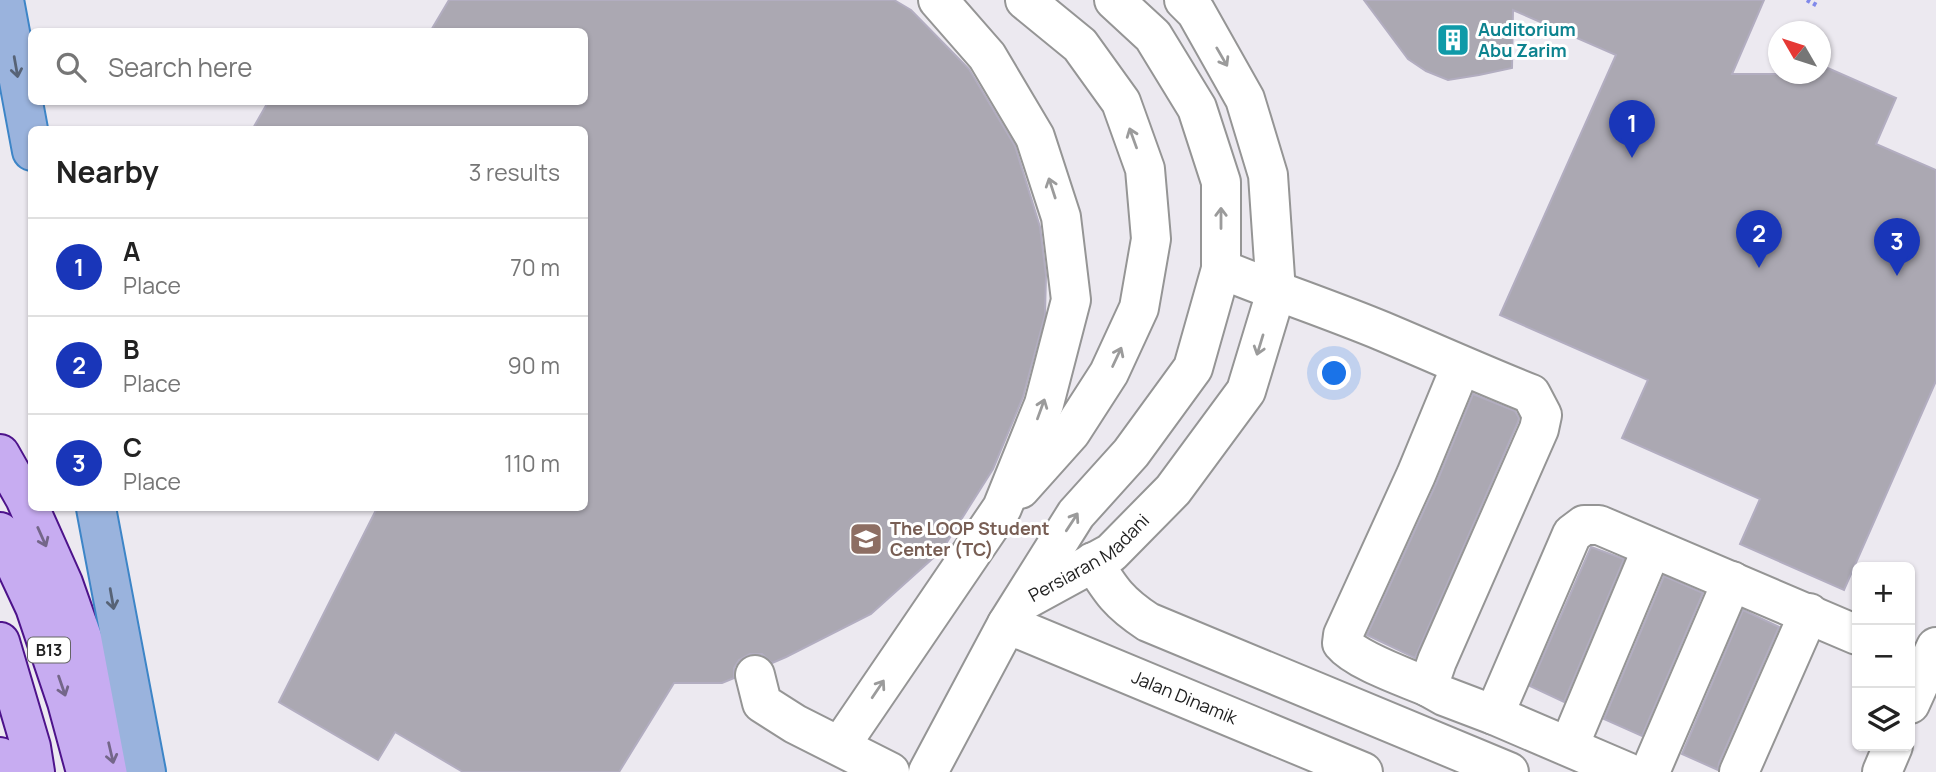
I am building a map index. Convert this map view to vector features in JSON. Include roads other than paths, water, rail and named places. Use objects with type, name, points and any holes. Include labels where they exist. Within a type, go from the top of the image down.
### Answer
[{"type":"highway","points":[[4,0],[28,129]]},
{"type":"highway","points":[[97,511],[146,772]]},
{"type":"main road","points":[[0,454],[28,505]]},
{"type":"main road","points":[[31,511],[63,583],[90,660],[115,772]]},
{"type":"main road","name":"B13","points":[[0,532],[35,607],[67,702],[86,772]]},
{"type":"main road","name":"B13","points":[[0,642],[31,747],[35,772]]},
{"type":"main road","points":[[0,757],[4,772]]},
{"type":"street","points":[[938,0],[987,56],[1035,137],[1063,231],[1071,300],[1044,404],[1002,508]]},
{"type":"street","points":[[840,746],[1002,508],[1071,432],[1109,373],[1139,309],[1151,239],[1145,169],[1121,103],[1080,45],[1025,0]]},
{"type":"street","name":"Persiaran Madani","points":[[1015,613],[1076,514],[1131,453],[1193,368],[1221,269],[1221,182],[1197,108],[1153,36],[1114,0]]},
{"type":"street","name":"Persiaran Madani","points":[[1015,613],[1111,553],[1173,490],[1246,391],[1276,292],[1268,174],[1245,99],[1196,12],[1184,0]]},
{"type":"street","points":[[1221,269],[1381,331],[1531,394],[1542,415],[1539,429],[1428,687]]},
{"type":"street","points":[[1461,366],[1416,475],[1343,635],[1342,643],[1360,657],[1444,696],[1627,772]]},
{"type":"street","points":[[1493,715],[1572,534],[1584,525],[1599,525],[1852,633]]},
{"type":"street","points":[[1569,746],[1652,548]]},
{"type":"street","points":[[1093,562],[1108,587],[1125,607],[1148,622],[1509,772]]},
{"type":"street","points":[[1650,772],[1732,582]]},
{"type":"street","points":[[928,772],[1015,613]]},
{"type":"street","name":"Jalan Dinamik","points":[[1015,613],[1363,772]]},
{"type":"street","points":[[1739,772],[1809,613]]},
{"type":"street","points":[[1915,688],[1924,657]]},
{"type":"street","points":[[755,675],[762,703],[794,724],[890,772]]},
{"type":"street","points":[[1915,708],[1936,718]]},
{"type":"street","points":[[1882,772],[1891,751]]},
{"type":"place","name":"Auditorium Abu Zarim","points":[[1453,40]]},
{"type":"place","name":"A","points":[[1632,158]]},
{"type":"place","name":"B","points":[[1759,268]]},
{"type":"place","name":"C","points":[[1897,276]]},
{"type":"place","name":"The LOOP Student Center (TC)","points":[[866,539]]}]
